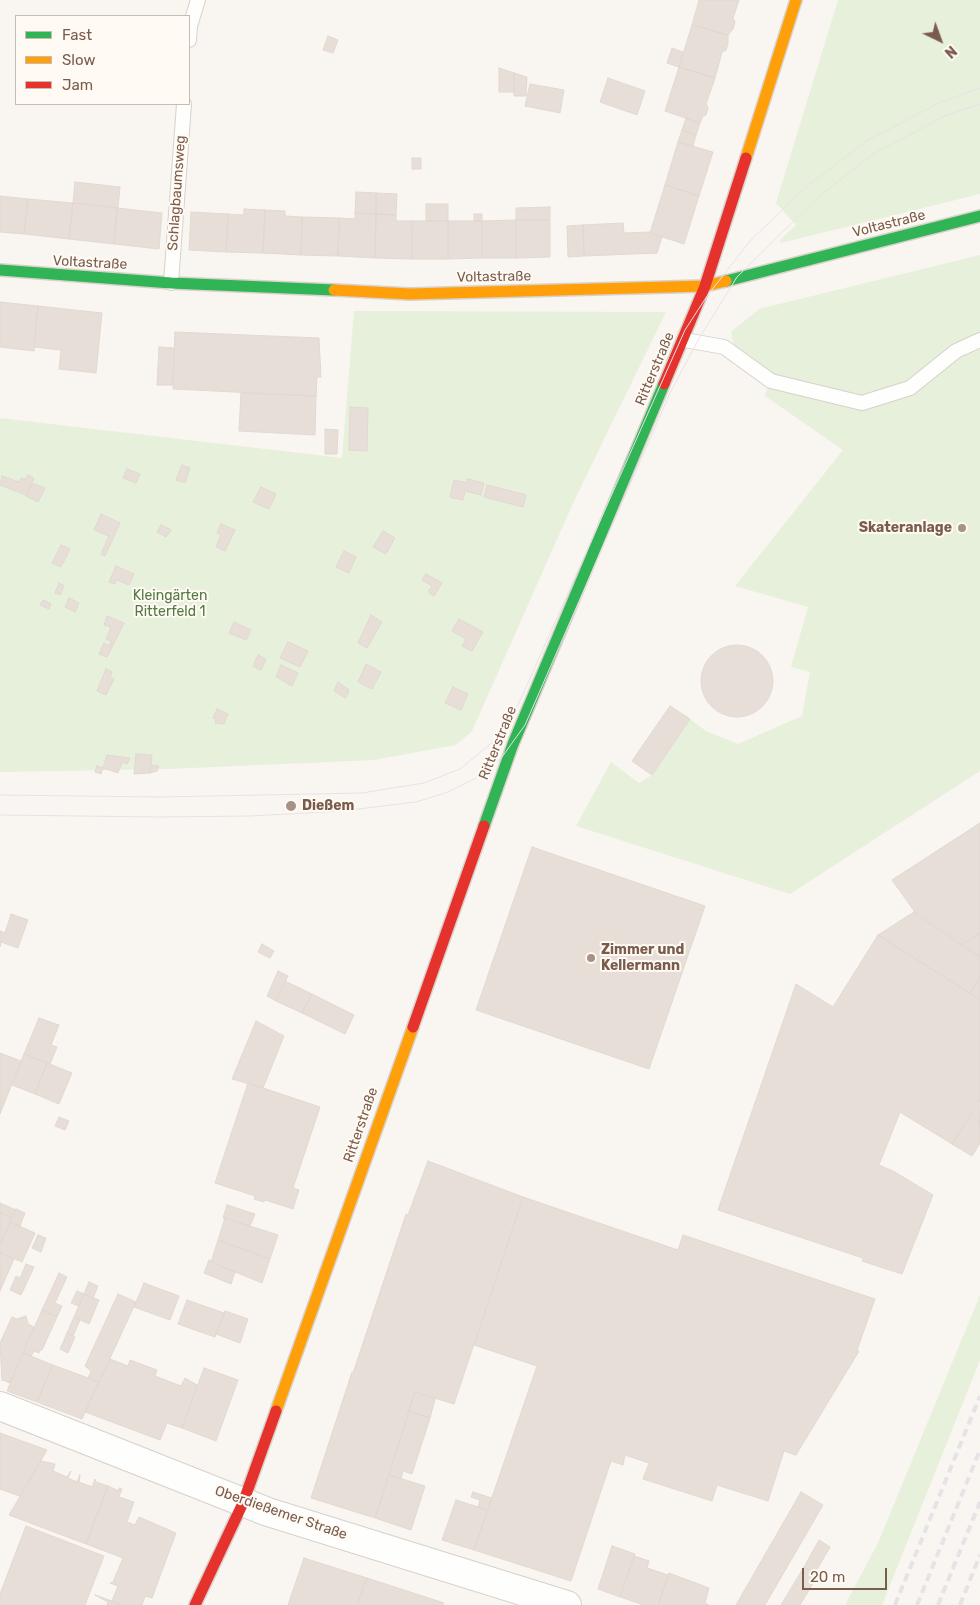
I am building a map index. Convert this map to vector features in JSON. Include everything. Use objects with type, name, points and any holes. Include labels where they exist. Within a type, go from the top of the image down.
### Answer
[{"type":"main road","name":"Ritterstraße","points":[[195,1605],[242,1503],[338,1238],[490,803],[517,734],[684,340],[705,286],[796,0]]},
{"type":"main road","name":"Voltastraße","points":[[0,270],[171,283],[410,294],[705,286],[980,216]]},
{"type":"street","name":"Oberdießemer Straße","points":[[0,1406],[242,1503],[567,1605]]},
{"type":"lane","points":[[190,26],[198,0]]},
{"type":"lane","name":"Schlagbaumsweg","points":[[171,283],[184,105]]},
{"type":"lane","points":[[684,340],[724,347],[771,381],[862,403],[910,388],[956,352],[980,340]]},
{"type":"green space","points":[[838,0],[980,0],[980,194],[781,243],[780,240],[796,225],[776,203]]},
{"type":"green space","points":[[980,255],[980,771],[790,894],[576,826],[611,762],[639,783],[652,775],[690,719],[706,731],[738,744],[802,716],[810,672],[791,667],[808,607],[735,586],[843,450],[765,396],[772,374],[734,345],[731,332],[759,309]]},
{"type":"green space","name":"Kleingärten Ritterfeld 1","points":[[354,311],[666,312],[574,501],[472,731],[456,745],[374,760],[168,769],[0,772],[0,418],[342,458]]},
{"type":"green space","points":[[980,1295],[980,1360],[882,1605],[845,1605],[878,1543]]},
{"type":"building","points":[[699,0],[739,0],[733,18],[735,22],[733,29],[728,35],[692,25]]},
{"type":"building","points":[[692,25],[728,35],[728,44],[726,50],[722,52],[715,78],[679,67]]},
{"type":"building","points":[[328,36],[338,40],[333,53],[323,50]]},
{"type":"building","points":[[672,48],[683,52],[679,67],[667,63]]},
{"type":"building","points":[[679,67],[715,78],[706,104],[708,108],[706,115],[703,116],[700,123],[665,111]]},
{"type":"building","points":[[499,68],[514,73],[514,92],[499,92]]},
{"type":"building","points":[[514,73],[527,77],[526,96],[514,96]]},
{"type":"building","points":[[608,78],[645,91],[637,115],[600,102]]},
{"type":"building","points":[[530,84],[564,90],[560,113],[525,106]]},
{"type":"building","points":[[686,118],[700,123],[696,135],[682,130]]},
{"type":"building","points":[[682,130],[696,135],[693,146],[678,142]]},
{"type":"building","points":[[678,142],[713,152],[699,196],[665,185]]},
{"type":"building","points":[[412,158],[421,158],[421,169],[412,169]]},
{"type":"building","points":[[75,182],[120,187],[118,208],[73,203]]},
{"type":"building","points":[[665,185],[699,196],[684,244],[650,233]]},
{"type":"building","points":[[356,192],[376,193],[376,214],[355,213]]},
{"type":"building","points":[[376,193],[397,194],[396,215],[376,214]]},
{"type":"building","points":[[0,196],[28,199],[24,234],[0,232]]},
{"type":"building","points":[[28,199],[73,203],[69,239],[24,234]]},
{"type":"building","points":[[73,203],[117,208],[114,244],[69,239]]},
{"type":"building","points":[[426,204],[448,204],[448,221],[426,221]]},
{"type":"building","points":[[550,207],[550,220],[516,220],[516,208]]},
{"type":"building","points":[[117,208],[162,213],[159,249],[114,244]]},
{"type":"building","points":[[244,209],[265,210],[263,253],[226,252],[228,214],[244,215]]},
{"type":"building","points":[[265,210],[285,211],[285,216],[302,217],[301,255],[263,253]]},
{"type":"building","points":[[191,212],[228,214],[226,252],[189,250]]},
{"type":"building","points":[[355,213],[376,214],[375,258],[338,256],[339,218],[355,219]]},
{"type":"building","points":[[376,214],[396,215],[396,221],[413,221],[412,259],[375,258]]},
{"type":"building","points":[[474,214],[482,214],[482,221],[474,221]]},
{"type":"building","points":[[302,217],[339,218],[338,256],[301,255]]},
{"type":"building","points":[[516,220],[516,258],[482,258],[482,221]]},
{"type":"building","points":[[516,220],[550,220],[550,257],[516,258]]},
{"type":"building","points":[[412,221],[448,221],[448,259],[412,259]]},
{"type":"building","points":[[448,221],[482,221],[482,258],[448,259]]},
{"type":"building","points":[[623,223],[624,233],[650,232],[662,237],[657,253],[584,256],[583,225]]},
{"type":"building","points":[[583,225],[584,256],[568,257],[567,226]]},
{"type":"building","points":[[0,302],[38,306],[34,351],[0,347]]},
{"type":"building","points":[[38,306],[102,313],[96,373],[59,369],[61,350],[34,347]]},
{"type":"building","points":[[175,332],[319,338],[321,377],[317,377],[316,396],[173,389]]},
{"type":"building","points":[[159,347],[174,348],[173,385],[157,385]]},
{"type":"building","points":[[241,393],[316,396],[315,435],[239,431]]},
{"type":"building","points":[[350,407],[368,408],[367,451],[349,450]]},
{"type":"building","points":[[325,429],[338,430],[337,454],[325,454]]},
{"type":"building","points":[[182,465],[190,468],[185,483],[176,480]]},
{"type":"building","points":[[127,469],[140,474],[136,483],[123,478]]},
{"type":"building","points":[[28,475],[34,478],[26,495],[0,485],[2,476],[19,482],[21,478],[26,479]]},
{"type":"building","points":[[467,479],[484,483],[481,495],[465,491],[463,500],[450,497],[454,480],[467,483]]},
{"type":"building","points":[[32,483],[45,488],[38,502],[26,496]]},
{"type":"building","points":[[487,485],[526,495],[523,507],[484,497]]},
{"type":"building","points":[[261,487],[276,494],[269,509],[253,502]]},
{"type":"building","points":[[101,514],[120,523],[105,556],[101,554],[109,536],[94,530]]},
{"type":"building","points":[[221,524],[235,530],[225,551],[216,547],[221,535],[217,533]]},
{"type":"building","points":[[161,525],[171,530],[166,537],[157,532]]},
{"type":"building","points":[[383,531],[395,538],[386,554],[373,547]]},
{"type":"building","points":[[61,545],[70,549],[61,567],[52,563]]},
{"type":"building","points":[[344,551],[356,557],[349,573],[336,567]]},
{"type":"building","points":[[116,566],[134,574],[129,585],[117,580],[114,584],[109,582]]},
{"type":"building","points":[[426,574],[442,583],[434,596],[428,592],[432,586],[422,580]]},
{"type":"building","points":[[59,583],[64,586],[60,595],[55,593]]},
{"type":"building","points":[[69,598],[79,603],[75,612],[65,607]]},
{"type":"building","points":[[43,600],[51,604],[49,609],[40,605]]},
{"type":"building","points":[[371,615],[382,622],[367,648],[358,643]]},
{"type":"building","points":[[107,616],[124,623],[107,657],[99,654],[104,643],[109,646],[111,641],[106,639],[111,627],[104,625]]},
{"type":"building","points":[[459,619],[483,632],[472,651],[462,646],[466,639],[452,631]]},
{"type":"building","points":[[234,622],[251,630],[246,640],[229,633]]},
{"type":"building","points":[[288,642],[308,651],[300,667],[280,658]]},
{"type":"building","points":[[737,645],[757,651],[767,661],[773,681],[767,701],[757,711],[737,717],[717,711],[707,701],[701,681],[707,661],[717,651]]},
{"type":"building","points":[[258,655],[266,659],[261,670],[253,666]]},
{"type":"building","points":[[366,664],[381,672],[372,689],[358,682]]},
{"type":"building","points":[[281,665],[298,673],[292,686],[276,677]]},
{"type":"building","points":[[106,669],[112,672],[110,678],[114,679],[106,695],[97,691]]},
{"type":"building","points":[[338,682],[349,690],[346,698],[334,691]]},
{"type":"building","points":[[453,687],[468,694],[461,710],[445,703]]},
{"type":"building","points":[[670,706],[690,719],[652,775],[632,761]]},
{"type":"building","points":[[217,709],[228,714],[224,724],[215,723],[216,719],[213,718]]},
{"type":"building","points":[[136,754],[152,755],[150,773],[134,774]]},
{"type":"building","points":[[107,755],[130,758],[127,764],[122,762],[118,773],[103,768]]},
{"type":"building","points":[[151,765],[159,766],[157,771],[150,773]]},
{"type":"building","points":[[97,766],[103,768],[101,774],[95,772]]},
{"type":"building","points":[[980,823],[980,933],[961,945],[917,915],[892,880]]},
{"type":"building","name":"Zimmer und Kellermann","points":[[532,847],[705,906],[649,1069],[476,1010]]},
{"type":"building","points":[[914,912],[980,957],[980,977],[970,993],[878,935]]},
{"type":"building","points":[[11,914],[28,920],[18,948],[1,942],[0,947],[0,931],[5,933]]},
{"type":"building","points":[[980,933],[980,957],[961,945]]},
{"type":"building","points":[[878,935],[980,1000],[980,1101],[952,1144],[900,1112],[879,1165],[893,1171],[933,1195],[902,1274],[862,1261],[863,1258],[718,1210],[796,984],[833,1007]]},
{"type":"building","points":[[262,944],[274,951],[270,958],[258,952]]},
{"type":"building","points":[[278,971],[288,976],[276,1001],[267,996]]},
{"type":"building","points":[[980,977],[980,1000],[970,993]]},
{"type":"building","points":[[285,981],[312,994],[302,1013],[276,1001]]},
{"type":"building","points":[[312,994],[354,1015],[345,1034],[302,1013]]},
{"type":"building","points":[[39,1018],[59,1025],[51,1045],[57,1047],[50,1064],[24,1054]]},
{"type":"building","points":[[256,1021],[284,1036],[263,1088],[232,1079]]},
{"type":"building","points":[[0,1053],[21,1061],[0,1114]]},
{"type":"building","points":[[24,1054],[47,1063],[35,1094],[12,1085]]},
{"type":"building","points":[[47,1063],[72,1073],[59,1104],[35,1094]]},
{"type":"building","points":[[248,1083],[320,1107],[293,1188],[299,1190],[293,1209],[265,1200],[264,1202],[254,1199],[255,1196],[215,1183]]},
{"type":"building","points":[[979,1100],[980,1143],[972,1156],[952,1144]]},
{"type":"building","points":[[59,1117],[69,1121],[65,1130],[55,1126]]},
{"type":"building","points":[[428,1161],[523,1197],[454,1404],[415,1392],[375,1518],[311,1498],[406,1214],[408,1215]]},
{"type":"building","points":[[523,1197],[678,1250],[683,1235],[875,1299],[857,1350],[859,1351],[796,1455],[784,1451],[768,1501],[717,1485],[712,1501],[643,1479],[649,1463],[625,1455],[623,1465],[611,1461],[571,1581],[474,1550],[537,1366],[474,1345]]},
{"type":"building","points":[[0,1203],[16,1210],[12,1218],[0,1213]]},
{"type":"building","points":[[227,1205],[255,1214],[250,1226],[223,1218]]},
{"type":"building","points":[[16,1209],[25,1213],[20,1226],[10,1222]]},
{"type":"building","points":[[0,1213],[12,1218],[0,1245]]},
{"type":"building","points":[[225,1218],[278,1235],[270,1259],[218,1240]]},
{"type":"building","points":[[10,1222],[35,1233],[22,1262],[0,1253],[0,1245]]},
{"type":"building","points":[[38,1235],[46,1238],[41,1252],[32,1248]]},
{"type":"building","points":[[218,1240],[270,1259],[262,1283],[211,1262]]},
{"type":"building","points":[[0,1253],[14,1259],[0,1291]]},
{"type":"building","points":[[209,1260],[235,1272],[231,1284],[204,1273]]},
{"type":"building","points":[[26,1264],[34,1267],[21,1295],[10,1290],[16,1276],[20,1278]]},
{"type":"building","points":[[59,1273],[67,1277],[55,1303],[62,1306],[57,1317],[42,1310]]},
{"type":"building","points":[[89,1282],[98,1286],[93,1298],[84,1294]]},
{"type":"building","points":[[144,1283],[179,1296],[170,1320],[134,1307]]},
{"type":"building","points":[[77,1291],[84,1294],[78,1306],[71,1303]]},
{"type":"building","points":[[84,1294],[99,1300],[89,1324],[74,1317]]},
{"type":"building","points":[[118,1294],[136,1302],[99,1382],[88,1378],[91,1371],[85,1366]]},
{"type":"building","points":[[187,1300],[224,1313],[215,1337],[178,1324]]},
{"type":"building","points":[[42,1310],[57,1317],[42,1350],[39,1353],[34,1351],[31,1356],[23,1353]]},
{"type":"building","points":[[225,1311],[248,1319],[240,1343],[216,1334]]},
{"type":"building","points":[[26,1316],[28,1324],[34,1327],[10,1383],[2,1381],[0,1343],[12,1317],[17,1319]]},
{"type":"building","points":[[74,1317],[80,1320],[73,1336],[67,1333]]},
{"type":"building","points":[[67,1333],[75,1337],[68,1353],[60,1349]]},
{"type":"building","points":[[23,1353],[53,1365],[37,1402],[7,1391]]},
{"type":"building","points":[[110,1359],[128,1366],[130,1360],[157,1370],[155,1376],[181,1386],[185,1378],[197,1385],[182,1428],[167,1423],[160,1440],[85,1412]]},
{"type":"building","points":[[53,1365],[99,1382],[82,1419],[37,1402]]},
{"type":"building","points":[[204,1368],[238,1380],[216,1441],[182,1428]]},
{"type":"building","points":[[415,1392],[435,1399],[430,1418],[409,1411]]},
{"type":"building","points":[[409,1411],[430,1418],[412,1474],[403,1471],[401,1479],[389,1475]]},
{"type":"building","points":[[0,1433],[47,1450],[20,1496],[0,1489]]},
{"type":"building","points":[[41,1461],[55,1464],[53,1471],[67,1477],[71,1471],[68,1478],[77,1482],[80,1474],[79,1482],[92,1487],[95,1479],[96,1482],[108,1486],[86,1544],[9,1515]]},
{"type":"building","points":[[389,1475],[425,1486],[411,1530],[375,1518]]},
{"type":"building","points":[[108,1486],[119,1491],[119,1488],[122,1489],[119,1497],[134,1502],[127,1522],[135,1525],[139,1517],[176,1533],[152,1598],[145,1596],[142,1605],[122,1605],[112,1601],[118,1586],[110,1583],[113,1582],[123,1558],[86,1544]]},
{"type":"building","points":[[473,1492],[492,1498],[488,1510],[478,1507],[480,1500],[471,1497]]},
{"type":"building","points":[[801,1492],[823,1505],[765,1605],[736,1605]]},
{"type":"building","points":[[456,1500],[488,1510],[474,1550],[442,1540]]},
{"type":"building","points":[[26,1526],[104,1556],[85,1605],[0,1605],[0,1594]]},
{"type":"building","points":[[819,1540],[830,1547],[815,1573],[804,1567]]},
{"type":"building","points":[[612,1546],[635,1554],[620,1597],[598,1589]]},
{"type":"building","points":[[634,1556],[649,1561],[647,1568],[668,1575],[658,1605],[644,1605],[620,1597]]},
{"type":"building","points":[[304,1558],[367,1578],[357,1605],[288,1605]]},
{"type":"building","points":[[804,1567],[818,1575],[800,1605],[781,1605]]},
{"type":"building","points":[[669,1573],[709,1588],[705,1603],[709,1605],[658,1605]]},
{"type":"building","points":[[367,1578],[444,1603],[443,1605],[357,1605]]},
{"type":"building","points":[[95,1595],[122,1605],[107,1605],[108,1602]]},
{"type":"tram line","points":[[0,795],[160,797],[362,793],[424,783],[460,769],[495,740],[519,703],[685,330],[707,296],[750,241],[806,187],[868,140],[941,102],[980,88]]},
{"type":"tram line","points":[[0,815],[250,816],[342,811],[416,802],[448,792],[482,775],[502,757],[525,725],[670,393],[697,342],[737,277],[817,198],[873,154],[947,115],[980,104]]},
{"type":"railway","points":[[895,1605],[980,1396]]},
{"type":"railway","points":[[917,1605],[980,1450]]},
{"type":"railway","points":[[938,1605],[980,1502]]},
{"type":"railway","points":[[960,1605],[980,1555]]},
{"type":"traffic: fast","points":[[726,281],[980,216]]},
{"type":"traffic: fast","points":[[0,270],[171,283],[334,290]]},
{"type":"traffic: fast","points":[[484,826],[513,744],[664,384]]},
{"type":"traffic: slow","points":[[746,158],[796,0]]},
{"type":"traffic: slow","points":[[334,290],[410,294],[705,286],[726,281]]},
{"type":"traffic: slow","points":[[276,1411],[413,1027]]},
{"type":"traffic: jam","points":[[664,384],[705,286],[746,158]]},
{"type":"traffic: jam","points":[[413,1027],[484,826]]},
{"type":"traffic: jam","points":[[195,1605],[243,1503],[276,1411]]},
{"type":"place","name":"Skateranlage","points":[[962,528]]},
{"type":"place","name":"Dießem","points":[[291,806]]},
{"type":"place","name":"Zimmer und Kellermann","points":[[591,958]]}]
